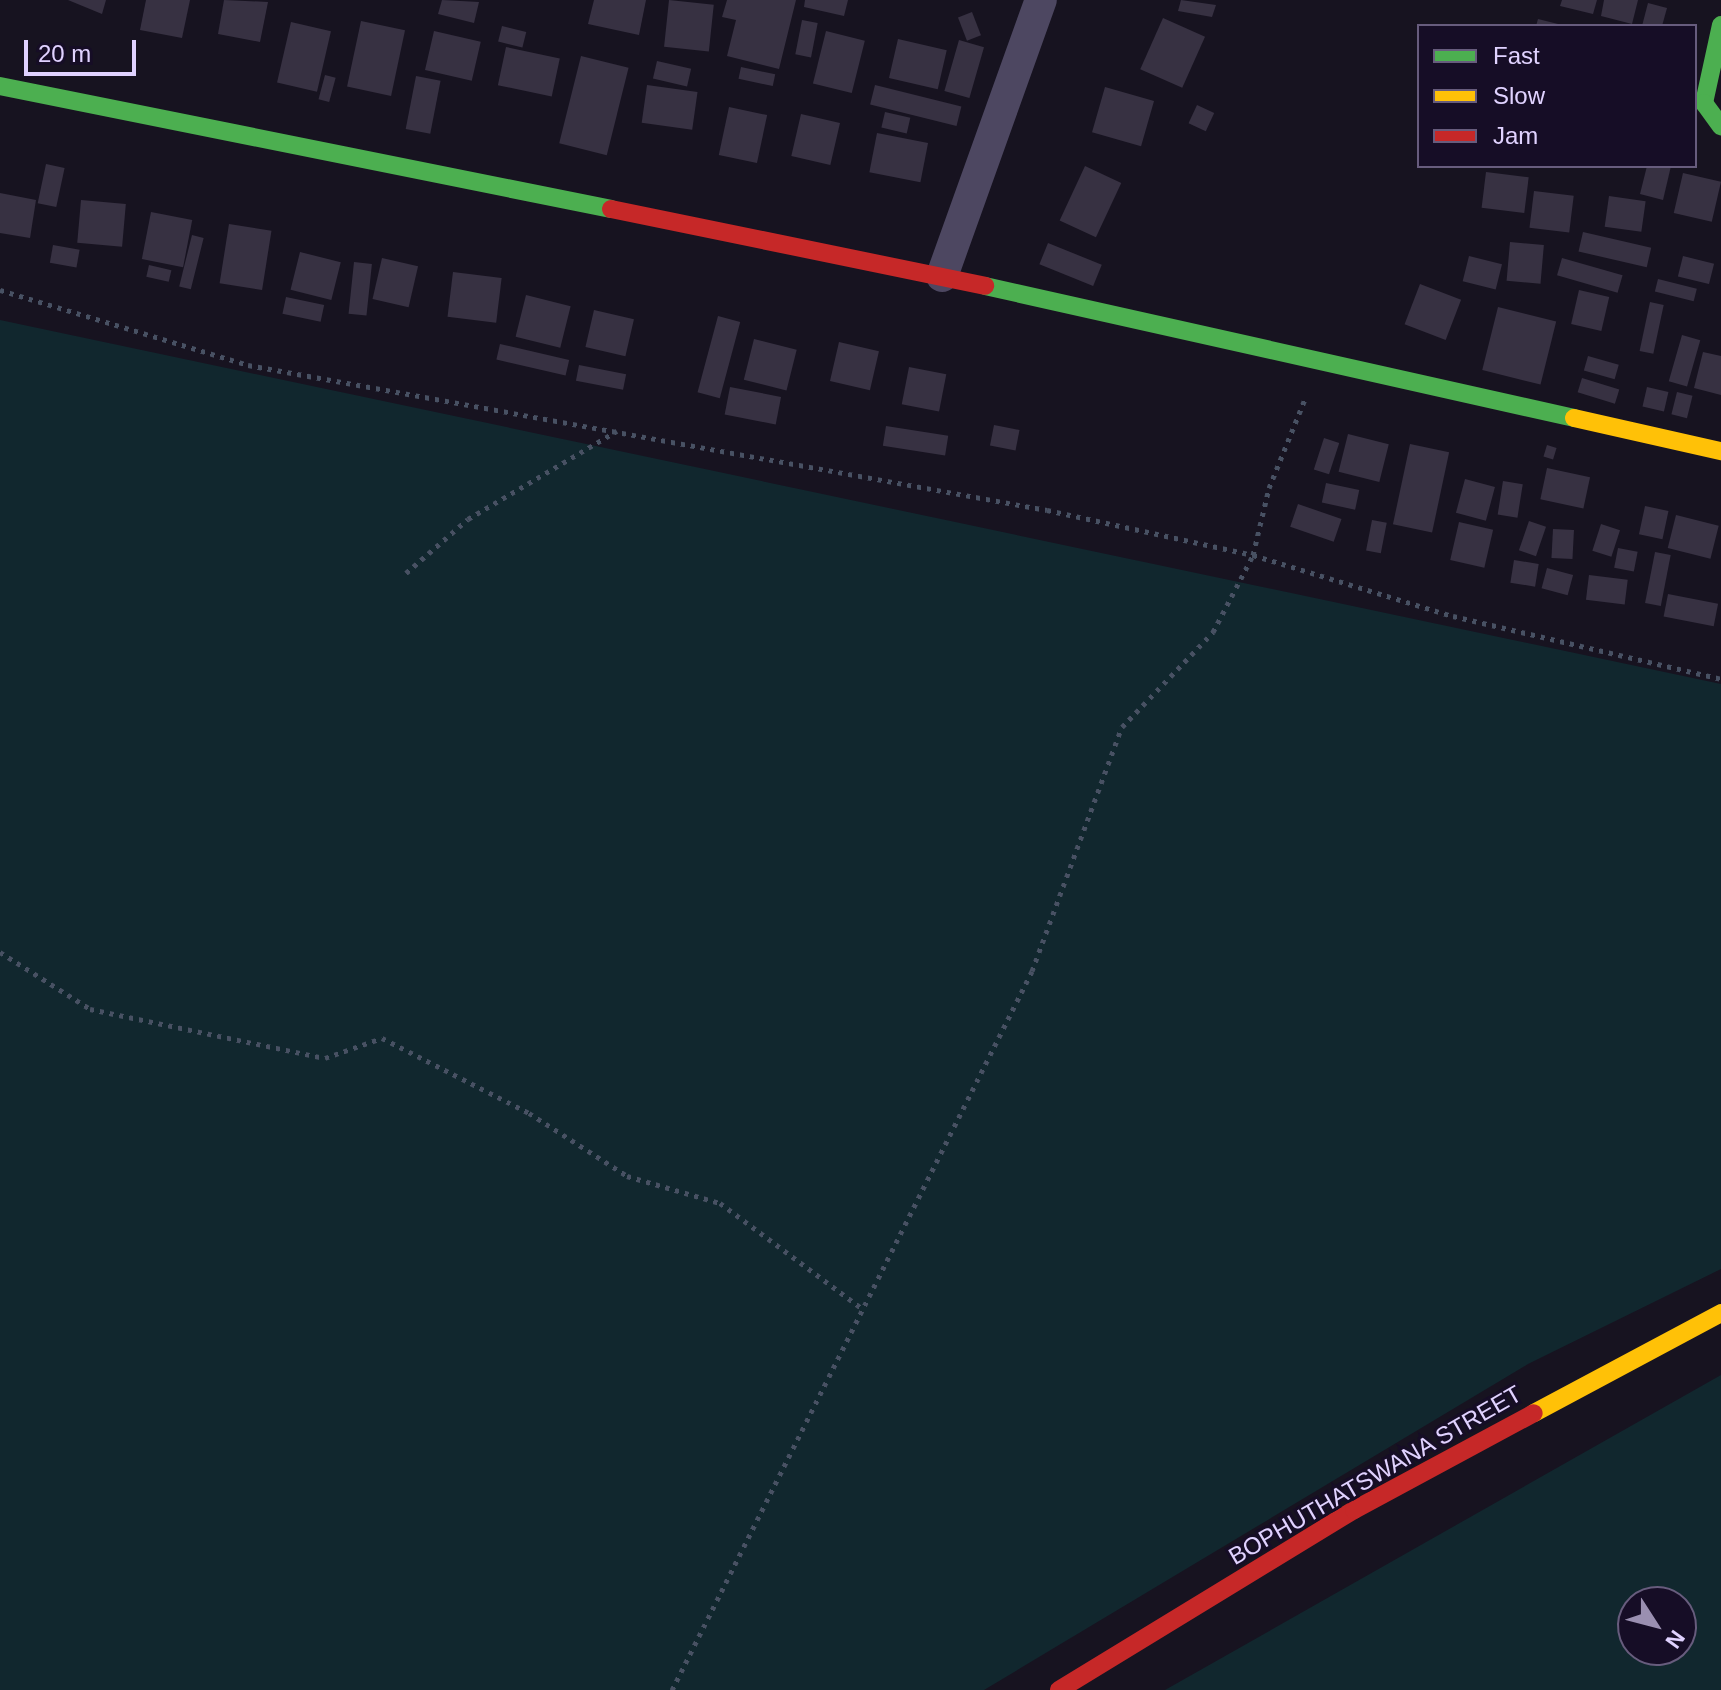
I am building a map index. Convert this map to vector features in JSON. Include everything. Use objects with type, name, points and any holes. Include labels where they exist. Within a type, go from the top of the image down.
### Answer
[{"type":"street","points":[[942,276],[1041,0]]},
{"type":"street","points":[[1721,25],[1704,103],[1721,126]]},
{"type":"street","points":[[0,86],[942,276],[1319,365],[1721,451]]},
{"type":"street","name":"BOPHUTHATSWANA STREET","points":[[1059,1690],[1354,1510],[1721,1313]]},
{"type":"path","points":[[0,290],[248,365],[618,431],[1253,555],[1453,616],[1721,679]]},
{"type":"path","points":[[672,1690],[1032,971],[1122,727],[1213,632],[1253,555],[1269,488],[1319,365]]},
{"type":"path","points":[[406,573],[468,519],[618,431]]},
{"type":"path","points":[[0,952],[90,1009],[325,1058],[382,1038],[529,1113],[627,1176],[720,1203],[864,1310]]},
{"type":"shaded area","points":[[0,320],[1721,684],[1721,1269],[1528,1364],[984,1690],[0,1690]]},
{"type":"shaded area","points":[[1721,1375],[1721,1690],[1165,1690]]},
{"type":"building","points":[[68,0],[106,0],[102,14]]},
{"type":"building","points":[[146,0],[190,0],[182,38],[140,30]]},
{"type":"building","points":[[224,0],[268,2],[260,42],[218,34]]},
{"type":"building","points":[[442,0],[479,2],[474,23],[438,14]]},
{"type":"building","points":[[594,0],[646,0],[639,35],[588,24]]},
{"type":"building","points":[[669,0],[714,5],[709,51],[664,47]]},
{"type":"building","points":[[727,0],[796,0],[779,69],[727,56],[736,20],[722,17]]},
{"type":"building","points":[[805,0],[848,0],[844,16],[804,7]]},
{"type":"building","points":[[1181,0],[1216,5],[1212,17],[1178,11]]},
{"type":"building","points":[[1562,0],[1597,0],[1593,14],[1560,6]]},
{"type":"building","points":[[1604,0],[1638,0],[1632,24],[1601,16]]},
{"type":"building","points":[[1648,3],[1667,8],[1663,24],[1643,24]]},
{"type":"building","points":[[972,12],[981,35],[967,41],[958,17]]},
{"type":"building","points":[[1163,18],[1205,37],[1182,88],[1140,69]]},
{"type":"building","points":[[1538,19],[1558,24],[1537,24]]},
{"type":"building","points":[[802,20],[818,23],[811,57],[795,54]]},
{"type":"building","points":[[361,21],[405,30],[391,96],[347,87]]},
{"type":"building","points":[[291,22],[331,31],[317,92],[277,82]]},
{"type":"building","points":[[502,26],[526,32],[522,48],[498,42]]},
{"type":"building","points":[[434,31],[481,42],[472,81],[425,70]]},
{"type":"building","points":[[826,31],[865,41],[852,93],[813,83]]},
{"type":"building","points":[[898,39],[947,50],[938,89],[889,78]]},
{"type":"building","points":[[959,40],[984,47],[969,98],[944,91]]},
{"type":"building","points":[[506,47],[560,58],[552,97],[498,85]]},
{"type":"building","points":[[581,56],[629,68],[607,155],[559,143]]},
{"type":"building","points":[[657,61],[691,69],[687,86],[653,79]]},
{"type":"building","points":[[741,67],[775,74],[773,86],[739,79]]},
{"type":"building","points":[[325,75],[336,78],[329,102],[319,99]]},
{"type":"building","points":[[416,76],[441,81],[430,134],[406,129]]},
{"type":"building","points":[[647,85],[698,92],[692,130],[642,123]]},
{"type":"building","points":[[875,85],[961,107],[957,126],[870,104]]},
{"type":"building","points":[[1105,87],[1154,101],[1141,146],[1092,132]]},
{"type":"building","points":[[1197,105],[1214,113],[1206,131],[1189,123]]},
{"type":"building","points":[[729,107],[767,115],[757,163],[719,155]]},
{"type":"building","points":[[885,112],[910,118],[907,133],[881,128]]},
{"type":"building","points":[[801,114],[840,123],[830,165],[791,156]]},
{"type":"building","points":[[877,133],[928,143],[920,182],[869,172]]},
{"type":"building","points":[[46,164],[65,168],[56,207],[38,203]]},
{"type":"building","points":[[1085,166],[1121,183],[1096,237],[1060,220]]},
{"type":"building","points":[[1646,168],[1671,168],[1663,200],[1640,194]]},
{"type":"building","points":[[1486,172],[1529,177],[1524,213],[1482,208]]},
{"type":"building","points":[[1683,173],[1721,182],[1712,222],[1674,213]]},
{"type":"building","points":[[1534,191],[1574,196],[1569,233],[1529,228]]},
{"type":"building","points":[[0,193],[36,200],[30,238],[0,233]]},
{"type":"building","points":[[1609,196],[1646,201],[1641,232],[1605,227]]},
{"type":"building","points":[[81,200],[126,204],[122,247],[77,243]]},
{"type":"building","points":[[151,212],[192,220],[183,267],[142,259]]},
{"type":"building","points":[[229,224],[271,231],[262,290],[220,283]]},
{"type":"building","points":[[1583,232],[1651,248],[1647,267],[1579,251]]},
{"type":"building","points":[[192,235],[204,238],[191,289],[179,286]]},
{"type":"building","points":[[1510,242],[1544,245],[1540,284],[1507,281]]},
{"type":"building","points":[[1048,243],[1102,265],[1093,286],[1039,264]]},
{"type":"building","points":[[53,245],[80,250],[76,267],[50,263]]},
{"type":"building","points":[[300,252],[341,262],[331,300],[291,290]]},
{"type":"building","points":[[1469,256],[1502,264],[1496,289],[1463,281]]},
{"type":"building","points":[[1683,256],[1714,264],[1709,284],[1678,276]]},
{"type":"building","points":[[382,258],[418,266],[409,307],[373,299]]},
{"type":"building","points":[[1562,258],[1623,275],[1618,293],[1557,275]]},
{"type":"building","points":[[354,262],[372,264],[366,316],[349,314]]},
{"type":"building","points":[[149,265],[171,270],[169,282],[146,277]]},
{"type":"building","points":[[453,272],[502,278],[496,323],[448,317]]},
{"type":"building","points":[[1658,279],[1697,289],[1694,301],[1655,292]]},
{"type":"building","points":[[1420,284],[1461,300],[1446,340],[1405,324]]},
{"type":"building","points":[[1579,290],[1609,297],[1601,331],[1571,324]]},
{"type":"building","points":[[526,295],[571,306],[560,348],[516,337]]},
{"type":"building","points":[[286,297],[324,305],[321,322],[282,314]]},
{"type":"building","points":[[1650,302],[1664,305],[1653,354],[1640,351]]},
{"type":"building","points":[[1498,307],[1556,322],[1540,385],[1482,370]]},
{"type":"building","points":[[594,310],[634,319],[625,356],[585,347]]},
{"type":"building","points":[[718,316],[740,322],[720,398],[698,392]]},
{"type":"building","points":[[1682,335],[1700,340],[1687,386],[1669,381]]},
{"type":"building","points":[[754,339],[797,350],[787,390],[744,380]]},
{"type":"building","points":[[839,342],[879,351],[870,390],[830,381]]},
{"type":"building","points":[[500,344],[569,360],[566,376],[496,360]]},
{"type":"building","points":[[1703,352],[1721,356],[1721,395],[1694,388]]},
{"type":"building","points":[[1588,356],[1619,365],[1615,379],[1584,370]]},
{"type":"building","points":[[579,365],[626,374],[623,390],[576,381]]},
{"type":"building","points":[[909,367],[946,374],[939,412],[902,404]]},
{"type":"building","points":[[1582,378],[1619,389],[1615,404],[1578,392]]},
{"type":"building","points":[[730,387],[781,397],[776,424],[725,414]]},
{"type":"building","points":[[1647,387],[1668,392],[1664,411],[1643,406]]},
{"type":"building","points":[[1677,392],[1693,396],[1687,418],[1671,414]]},
{"type":"building","points":[[994,425],[1020,430],[1016,451],[990,446]]},
{"type":"building","points":[[886,426],[948,436],[945,456],[883,446]]},
{"type":"building","points":[[1348,434],[1389,444],[1379,482],[1339,472]]},
{"type":"building","points":[[1324,438],[1339,443],[1329,474],[1314,469]]},
{"type":"building","points":[[1410,444],[1449,452],[1432,533],[1393,524]]},
{"type":"building","points":[[1547,445],[1557,448],[1553,459],[1543,456]]},
{"type":"building","points":[[1547,468],[1590,477],[1583,508],[1540,499]]},
{"type":"building","points":[[1465,479],[1495,487],[1486,521],[1456,513]]},
{"type":"building","points":[[1503,481],[1523,484],[1517,518],[1498,515]]},
{"type":"building","points":[[1326,483],[1359,490],[1355,510],[1322,503]]},
{"type":"building","points":[[1298,504],[1341,519],[1334,542],[1290,527]]},
{"type":"building","points":[[1645,506],[1668,511],[1662,539],[1639,534]]},
{"type":"building","points":[[1676,515],[1719,526],[1710,559],[1668,548]]},
{"type":"building","points":[[1372,520],[1387,523],[1381,553],[1366,550]]},
{"type":"building","points":[[1529,521],[1546,527],[1536,556],[1519,550]]},
{"type":"building","points":[[1459,522],[1493,530],[1484,568],[1450,560]]},
{"type":"building","points":[[1601,524],[1620,530],[1611,557],[1592,551]]},
{"type":"building","points":[[1553,529],[1574,530],[1572,559],[1551,558]]},
{"type":"building","points":[[1618,548],[1638,552],[1634,571],[1614,568]]},
{"type":"building","points":[[1655,552],[1671,555],[1661,606],[1645,603]]},
{"type":"building","points":[[1514,560],[1539,564],[1535,587],[1510,583]]},
{"type":"building","points":[[1547,568],[1573,575],[1568,595],[1542,588]]},
{"type":"building","points":[[1589,575],[1628,580],[1625,605],[1586,600]]},
{"type":"building","points":[[1668,594],[1718,604],[1714,626],[1664,617]]},
{"type":"traffic: fast","points":[[1721,25],[1704,103],[1721,126]]},
{"type":"traffic: fast","points":[[0,86],[611,209]]},
{"type":"traffic: fast","points":[[985,286],[1574,418]]},
{"type":"traffic: slow","points":[[1574,418],[1721,451]]},
{"type":"traffic: slow","points":[[1534,1413],[1721,1313]]},
{"type":"traffic: jam","points":[[611,209],[985,286]]},
{"type":"traffic: jam","points":[[1059,1690],[1354,1510],[1534,1413]]}]
